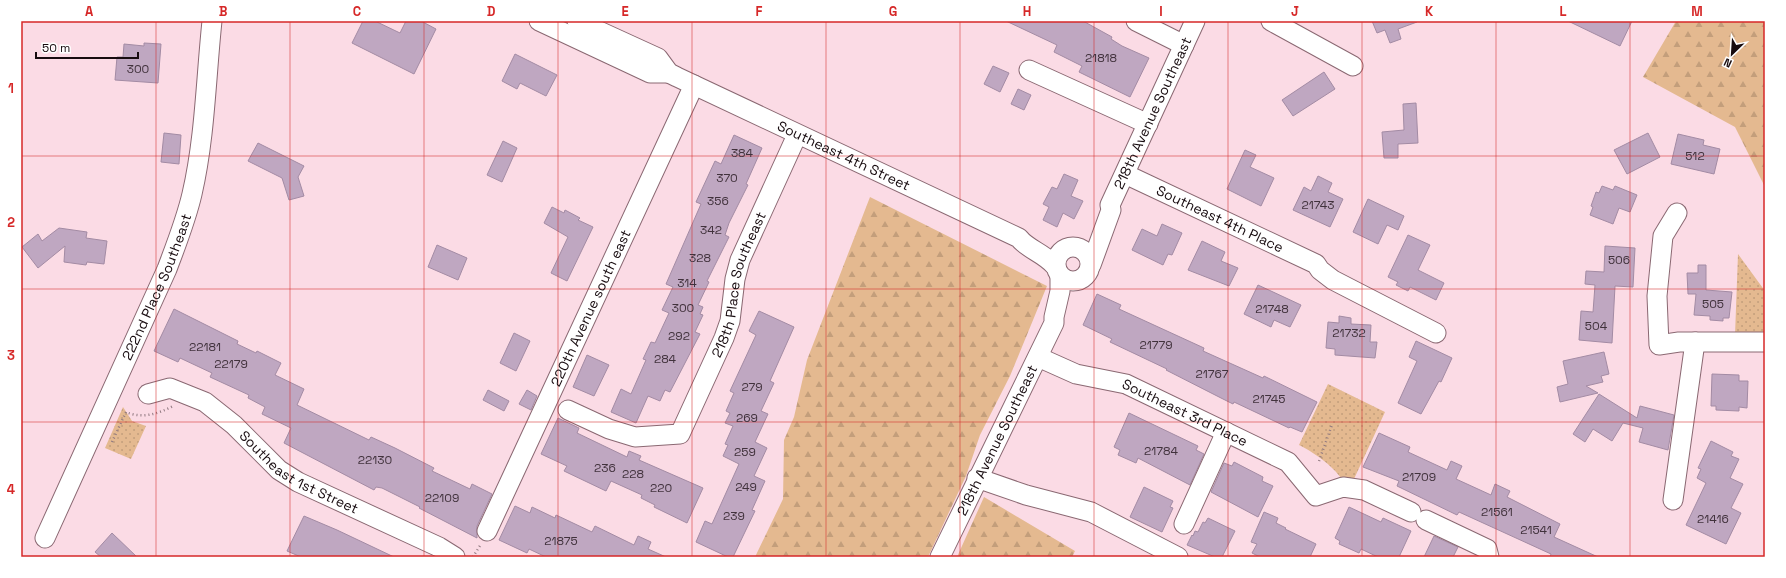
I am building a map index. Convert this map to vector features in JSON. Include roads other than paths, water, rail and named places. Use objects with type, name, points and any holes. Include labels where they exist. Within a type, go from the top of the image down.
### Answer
[{"type":"street","name":"222nd Place Southeast","points":[[46,538],[167,270],[183,225],[192,195],[198,160],[212,21]]},
{"type":"street","name":"Southeast 4th Street","points":[[539,21],[650,73],[669,73],[797,135],[1019,238],[1023,244],[1049,259],[1058,271]]},
{"type":"street","name":"Southeast 4th Street","points":[[577,21],[658,58],[669,73]]},
{"type":"street","points":[[1136,21],[1184,45]]},
{"type":"street","name":"218th Avenue Southeast","points":[[1070,248],[1091,233],[1105,209],[1110,205],[1195,21]]},
{"type":"street","points":[[1271,21],[1353,66]]},
{"type":"street","points":[[1029,70],[1148,124]]},
{"type":"street","name":"220th Avenue south east","points":[[487,531],[694,85]]},
{"type":"street","name":"218th Place Southeast","points":[[568,410],[609,429],[635,436],[680,434],[724,338],[730,321],[735,279],[740,260],[797,135]]},
{"type":"street","name":"Southeast 4th Place","points":[[1125,174],[1316,264],[1320,270],[1333,280],[1436,333]]},
{"type":"street","name":"218th Avenue Southeast","points":[[1054,323],[1061,319],[1069,300],[1086,272],[1111,210],[1110,205]]},
{"type":"street","points":[[1677,213],[1663,236],[1657,296],[1659,345],[1695,342],[1765,342]]},
{"type":"street","name":"Southeast 4th Street","points":[[1019,238],[1025,236],[1070,248]]},
{"type":"street","points":[[1070,248],[1087,255],[1086,272],[1075,282],[1068,281],[1058,271],[1058,254],[1070,248]]},
{"type":"street","name":"218th Avenue Southeast","points":[[940,557],[977,478],[1054,323],[1060,291],[1058,271]]},
{"type":"street","points":[[1673,500],[1695,342]]},
{"type":"street","name":"Southeast 3rd Place","points":[[1038,357],[1076,374],[1126,384],[1288,462],[1316,496],[1343,487],[1364,490],[1487,550],[1489,557]]},
{"type":"street","name":"Southeast 1st Street","points":[[148,394],[170,388],[205,402],[234,425],[279,470],[298,482],[439,547],[455,557]]},
{"type":"street","points":[[1184,524],[1226,432]]},
{"type":"street","points":[[977,478],[1026,495],[1091,512],[1178,557]]}]
